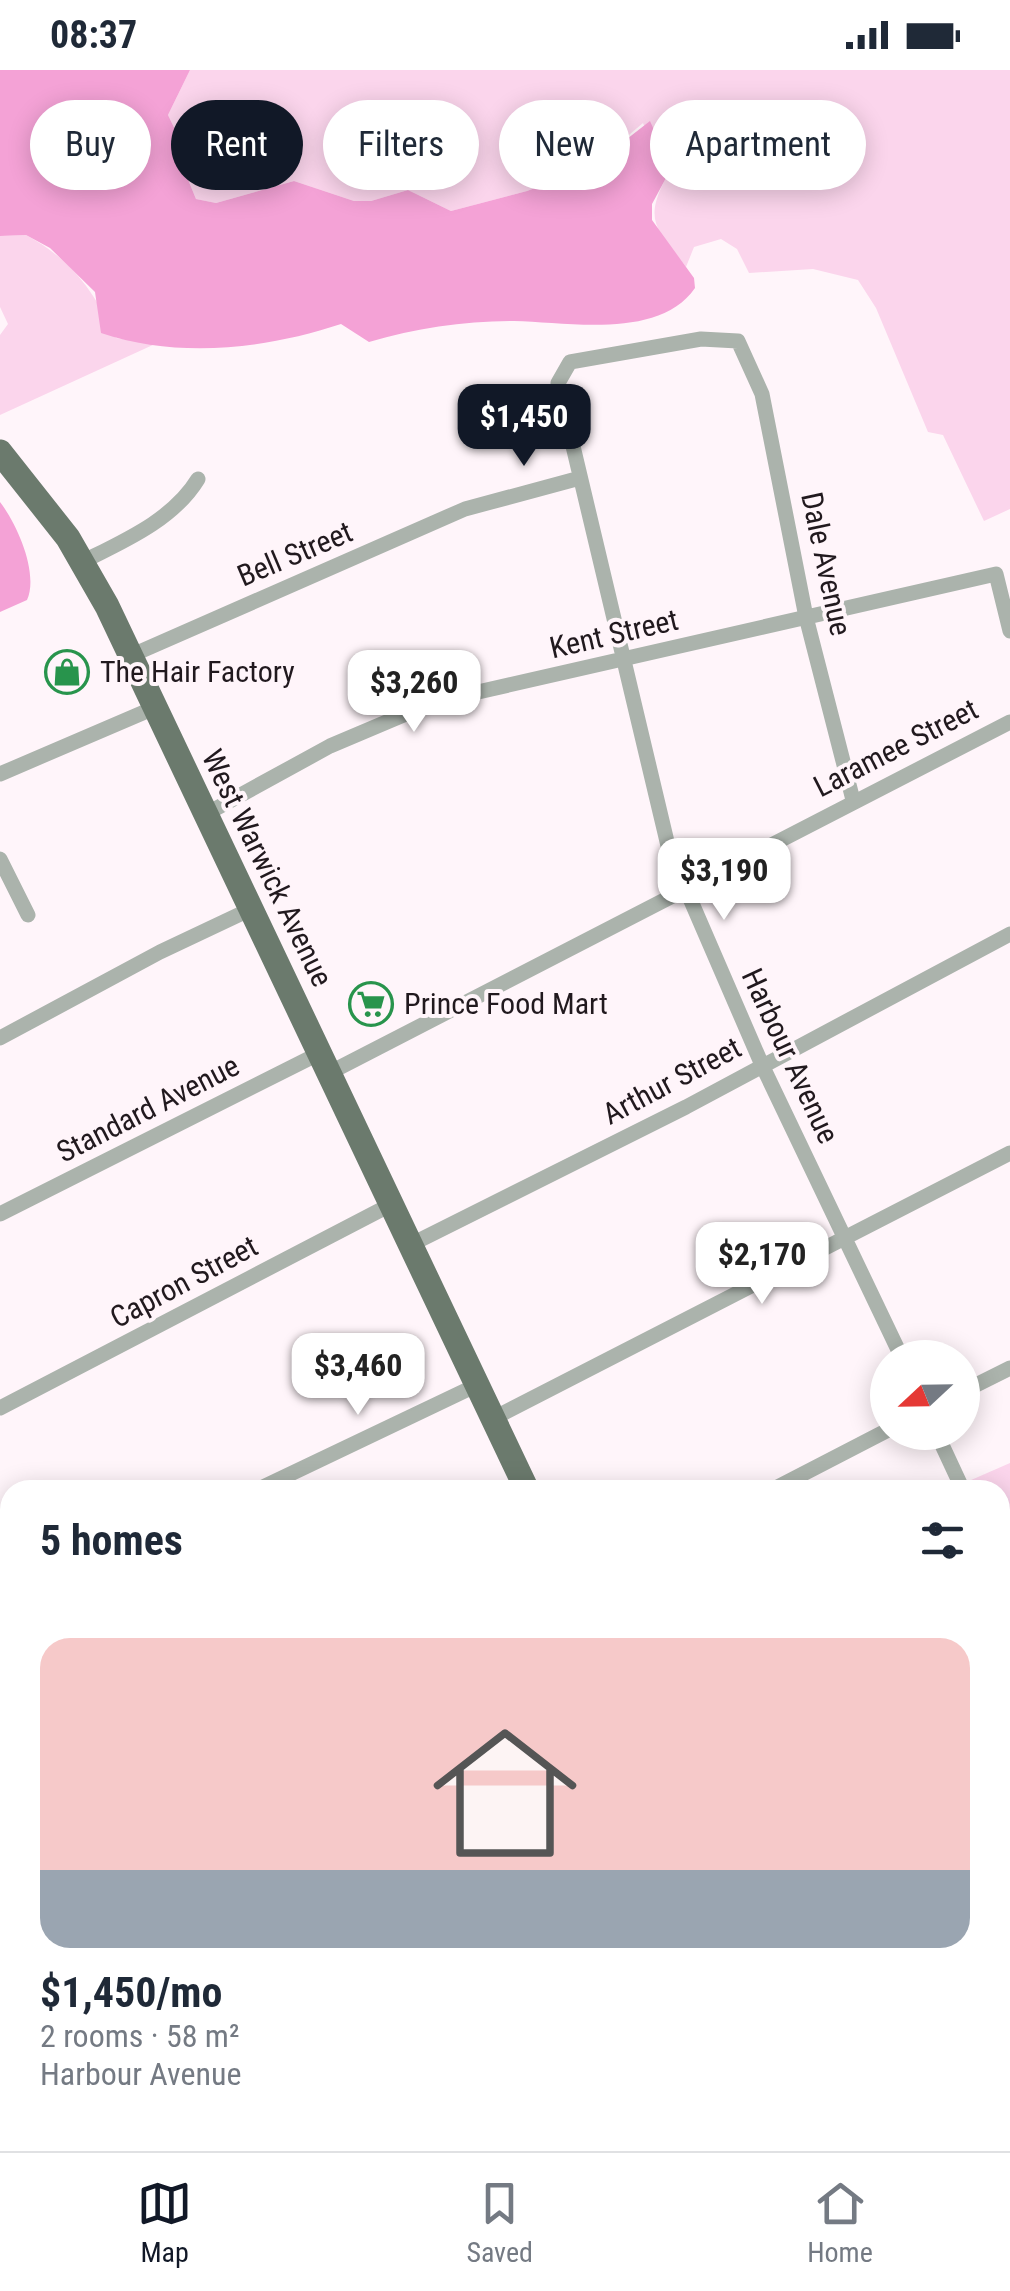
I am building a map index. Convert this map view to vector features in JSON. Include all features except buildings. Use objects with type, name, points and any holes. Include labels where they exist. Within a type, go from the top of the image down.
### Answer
[{"type":"main road","name":"West Warwick Avenue","points":[[0,452],[35,492],[82,562],[130,656],[522,1480]]},
{"type":"street","name":"Harbour Avenue","points":[[738,341],[701,340],[570,362],[558,383],[625,661],[657,814],[684,888],[762,1066],[894,1340]]},
{"type":"street","name":"Dale Avenue","points":[[738,341],[750,359],[762,394],[806,617],[854,800]]},
{"type":"street","name":"Bell Street","points":[[130,656],[482,503],[580,478]]},
{"type":"street","points":[[82,562],[131,538],[186,499],[198,480]]},
{"type":"street","name":"Kent Street","points":[[206,814],[330,746],[434,702],[806,617],[996,574],[1010,631]]},
{"type":"street","points":[[0,774],[154,708]]},
{"type":"street","name":"Laramee Street","points":[[325,1063],[684,888],[1010,722]]},
{"type":"street","points":[[0,859],[28,915]]},
{"type":"street","points":[[0,1038],[160,952],[252,909]]},
{"type":"street","name":"Arthur Street","points":[[410,1245],[762,1066],[1010,934]]},
{"type":"street","name":"Standard Avenue","points":[[0,1214],[325,1063]]},
{"type":"street","points":[[492,1419],[1010,1152]]},
{"type":"street","name":"Capron Street","points":[[0,1408],[392,1204]]},
{"type":"street","points":[[980,1383],[1010,1368]]},
{"type":"street","points":[[278,1480],[478,1385]]},
{"type":"street","points":[[791,1480],[870,1439]]},
{"type":"street","points":[[944,1450],[958,1480]]},
{"type":"shaded area","points":[[0,70],[190,70],[175,100],[171,100],[168,115],[171,190],[192,190],[196,199],[216,203],[262,190],[303,190],[303,184],[354,201],[371,201],[408,190],[451,211],[530,190],[630,190],[630,137],[650,121],[650,190],[660,190],[652,204],[652,220],[694,278],[695,288],[679,304],[636,322],[477,322],[369,342],[341,324],[252,345],[161,346],[101,333],[95,292],[50,248],[26,235],[0,236]]},
{"type":"shaded area","points":[[190,70],[1010,70],[1010,509],[984,521],[943,435],[928,432],[876,308],[858,280],[813,269],[749,273],[737,249],[721,239],[694,247],[686,267],[657,226],[655,206],[660,190],[866,190],[866,100],[650,100],[650,140],[643,123],[630,134],[630,100],[499,100],[499,190],[530,190],[451,211],[408,190],[371,201],[354,201],[303,184],[303,100],[175,100]]},
{"type":"shaded area","points":[[192,190],[262,190],[216,203],[196,199]]},
{"type":"shaded area","points":[[26,235],[56,255],[80,278],[116,338],[155,344],[0,415],[0,335],[8,324],[0,307],[0,236]]},
{"type":"shaded area","points":[[0,502],[19,536],[28,563],[30,589],[27,600],[0,612]]},
{"type":"shaded area","points":[[1010,1463],[1010,1480],[971,1480]]},
{"type":"place","name":"The Hair Factory","points":[[67,672]]},
{"type":"place","name":"Prince Food Mart","points":[[371,1004]]}]
